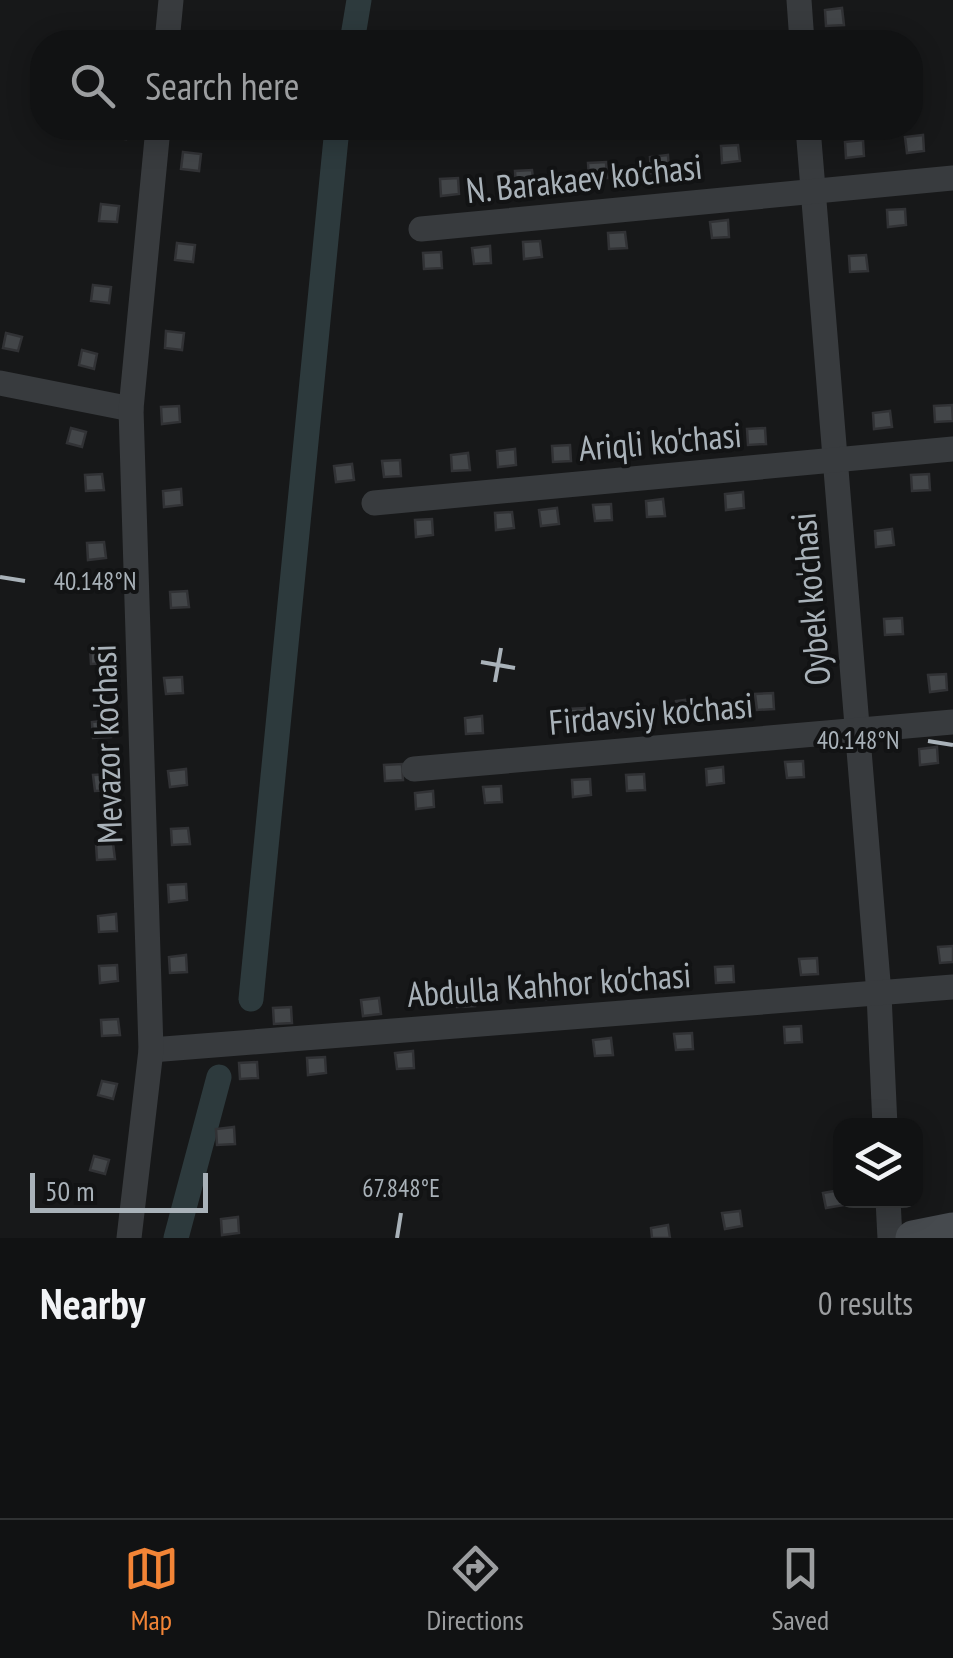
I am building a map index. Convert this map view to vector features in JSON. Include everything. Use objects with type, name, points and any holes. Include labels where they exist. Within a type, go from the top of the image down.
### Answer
[{"type":"main road","points":[[913,1238],[953,1230]]},
{"type":"street","points":[[167,30],[171,0]]},
{"type":"street","points":[[799,0],[801,30]]},
{"type":"street","name":"Mevazor ko'chasi","points":[[129,1238],[151,1050],[131,409],[157,140]]},
{"type":"street","name":"Oybek ko'chasi","points":[[809,140],[879,994],[885,1118]]},
{"type":"street","name":"N. Barakaev ko'chasi","points":[[421,229],[953,178]]},
{"type":"street","points":[[0,383],[131,409]]},
{"type":"street","name":"Ariqli ko'chasi","points":[[374,502],[953,449]]},
{"type":"street","name":"Firdavsiy ko'chasi","points":[[414,769],[953,722]]},
{"type":"street","name":"Abdulla Kahhor ko'chasi","points":[[151,1050],[953,987]]},
{"type":"street","points":[[888,1208],[890,1238]]},
{"type":"building","points":[[842,8],[844,25],[826,26],[825,10]]},
{"type":"building","points":[[923,135],[924,151],[907,153],[905,140],[923,140]]},
{"type":"building","points":[[863,140],[864,156],[846,158],[845,142]]},
{"type":"building","points":[[738,145],[740,161],[722,163],[721,146]]},
{"type":"building","points":[[183,152],[201,154],[199,171],[181,169]]},
{"type":"building","points":[[668,155],[669,171],[651,173],[650,157]]},
{"type":"building","points":[[606,162],[607,178],[589,179],[588,163]]},
{"type":"building","points":[[532,170],[534,186],[516,187],[515,171]]},
{"type":"building","points":[[458,178],[459,194],[441,196],[440,179]]},
{"type":"building","points":[[101,204],[119,206],[117,222],[99,221]]},
{"type":"building","points":[[905,209],[906,225],[888,227],[887,210]]},
{"type":"building","points":[[728,220],[729,237],[712,238],[710,222]]},
{"type":"building","points":[[625,232],[627,248],[609,249],[608,233]]},
{"type":"building","points":[[540,241],[542,257],[524,259],[523,242]]},
{"type":"building","points":[[177,243],[195,245],[193,262],[175,260]]},
{"type":"building","points":[[490,246],[491,263],[474,264],[472,248]]},
{"type":"building","points":[[441,252],[442,268],[424,269],[423,253]]},
{"type":"building","points":[[866,255],[868,271],[850,272],[849,256]]},
{"type":"building","points":[[93,285],[111,287],[109,303],[91,301]]},
{"type":"building","points":[[166,331],[184,333],[182,350],[165,348]]},
{"type":"building","points":[[6,333],[22,337],[18,351],[3,348]]},
{"type":"building","points":[[82,350],[97,354],[94,369],[79,365]]},
{"type":"building","points":[[952,405],[953,421],[935,422],[934,406]]},
{"type":"building","points":[[179,406],[180,422],[162,424],[161,407]]},
{"type":"building","points":[[890,411],[892,427],[874,429],[873,413]]},
{"type":"building","points":[[71,428],[86,432],[82,447],[67,443]]},
{"type":"building","points":[[765,428],[766,444],[748,445],[747,429]]},
{"type":"building","points":[[671,436],[673,453],[655,454],[654,438]]},
{"type":"building","points":[[631,440],[633,456],[615,457],[613,441]]},
{"type":"building","points":[[570,445],[571,461],[553,462],[552,446]]},
{"type":"building","points":[[515,449],[516,465],[498,467],[497,451]]},
{"type":"building","points":[[468,453],[470,470],[452,471],[451,455]]},
{"type":"building","points":[[400,460],[401,476],[384,477],[382,461]]},
{"type":"building","points":[[352,464],[354,480],[336,482],[334,466]]},
{"type":"building","points":[[102,474],[104,490],[86,491],[85,475]]},
{"type":"building","points":[[929,474],[930,490],[912,491],[911,475]]},
{"type":"building","points":[[181,489],[182,505],[164,507],[163,491]]},
{"type":"building","points":[[743,492],[744,508],[726,510],[725,494]]},
{"type":"building","points":[[663,499],[665,516],[647,517],[646,501]]},
{"type":"building","points":[[611,504],[612,520],[595,521],[593,505]]},
{"type":"building","points":[[557,508],[559,524],[541,526],[539,510]]},
{"type":"building","points":[[512,512],[514,528],[496,530],[495,513]]},
{"type":"building","points":[[432,519],[433,535],[416,537],[415,520]]},
{"type":"building","points":[[892,529],[894,545],[876,547],[875,531]]},
{"type":"building","points":[[104,542],[106,558],[88,560],[87,543]]},
{"type":"building","points":[[187,591],[189,607],[171,608],[170,592]]},
{"type":"building","points":[[902,618],[903,634],[885,635],[884,619]]},
{"type":"building","points":[[107,646],[109,663],[91,664],[90,648]]},
{"type":"building","points":[[946,674],[947,690],[930,692],[928,675]]},
{"type":"building","points":[[182,677],[183,693],[166,694],[164,678]]},
{"type":"building","points":[[773,693],[774,709],[757,710],[755,694]]},
{"type":"building","points":[[693,699],[695,715],[677,717],[676,701]]},
{"type":"building","points":[[585,708],[586,724],[568,726],[567,709]]},
{"type":"building","points":[[482,716],[483,733],[466,734],[465,718]]},
{"type":"building","points":[[110,720],[111,737],[93,738],[92,722]]},
{"type":"building","points":[[937,747],[938,763],[920,765],[919,749]]},
{"type":"building","points":[[803,761],[804,777],[787,778],[785,762]]},
{"type":"building","points":[[402,764],[403,780],[385,781],[384,765]]},
{"type":"building","points":[[723,767],[724,783],[707,785],[706,769]]},
{"type":"building","points":[[186,769],[187,785],[170,787],[168,771]]},
{"type":"building","points":[[111,774],[112,790],[95,791],[93,775]]},
{"type":"building","points":[[644,774],[645,790],[627,791],[626,775]]},
{"type":"building","points":[[590,779],[591,795],[573,797],[572,780]]},
{"type":"building","points":[[501,786],[502,802],[485,803],[483,787]]},
{"type":"building","points":[[433,791],[434,807],[416,809],[415,793]]},
{"type":"building","points":[[188,828],[190,844],[172,845],[171,829]]},
{"type":"building","points":[[113,843],[115,859],[97,860],[96,844]]},
{"type":"building","points":[[186,884],[187,900],[169,902],[168,885]]},
{"type":"building","points":[[116,914],[117,931],[99,932],[98,916]]},
{"type":"building","points":[[953,946],[953,962],[940,963],[938,947]]},
{"type":"building","points":[[186,955],[187,972],[170,973],[169,957]]},
{"type":"building","points":[[817,958],[818,974],[801,975],[799,959]]},
{"type":"building","points":[[117,965],[118,981],[100,983],[99,966]]},
{"type":"building","points":[[733,966],[734,982],[716,983],[715,967]]},
{"type":"building","points":[[661,972],[662,988],[644,990],[643,974]]},
{"type":"building","points":[[621,976],[622,992],[605,993],[603,977]]},
{"type":"building","points":[[546,983],[548,999],[530,1000],[528,984]]},
{"type":"building","points":[[473,989],[475,1006],[457,1007],[456,991]]},
{"type":"building","points":[[379,998],[381,1014],[363,1016],[361,1000]]},
{"type":"building","points":[[291,1007],[292,1023],[274,1024],[273,1008]]},
{"type":"building","points":[[118,1019],[120,1035],[102,1036],[101,1020]]},
{"type":"building","points":[[801,1026],[802,1042],[785,1043],[784,1027]]},
{"type":"building","points":[[692,1033],[693,1049],[676,1050],[674,1034]]},
{"type":"building","points":[[611,1038],[613,1055],[595,1056],[593,1040]]},
{"type":"building","points":[[413,1051],[414,1068],[397,1069],[395,1053]]},
{"type":"building","points":[[325,1057],[326,1073],[308,1075],[307,1058]]},
{"type":"building","points":[[257,1062],[258,1078],[240,1079],[239,1063]]},
{"type":"building","points":[[102,1081],[117,1084],[113,1099],[98,1095]]},
{"type":"building","points":[[234,1127],[235,1144],[217,1145],[216,1129]]},
{"type":"building","points":[[94,1156],[109,1160],[105,1174],[90,1170]]},
{"type":"building","points":[[833,1191],[833,1207],[826,1208],[823,1193]]},
{"type":"building","points":[[740,1211],[742,1226],[725,1229],[722,1213]]},
{"type":"building","points":[[238,1217],[239,1233],[222,1235],[221,1219]]},
{"type":"building","points":[[668,1225],[670,1238],[652,1238],[651,1228]]},
{"type":"waterway","points":[[354,30],[359,0]]},
{"type":"waterway","points":[[251,999],[336,140]]},
{"type":"waterway","points":[[176,1238],[219,1077]]}]
